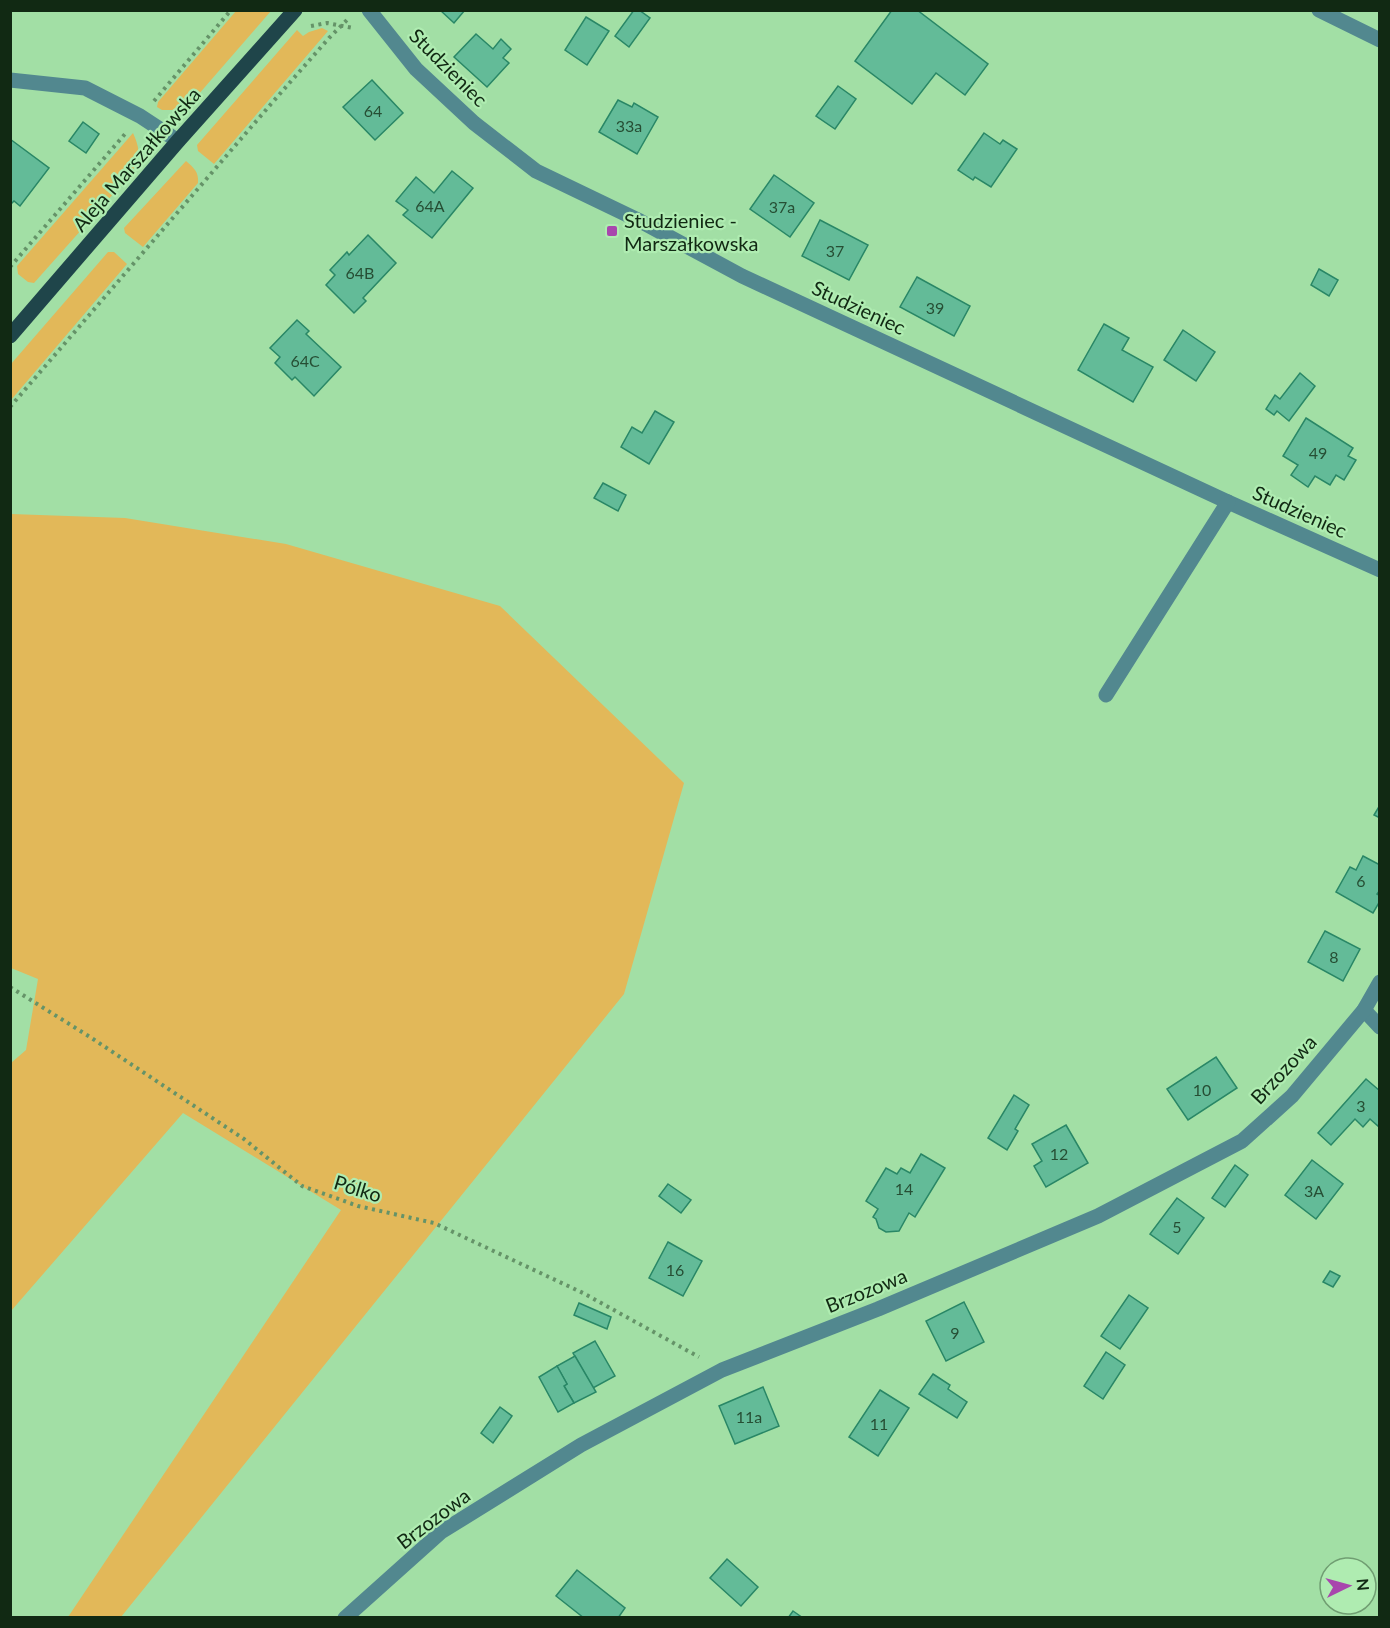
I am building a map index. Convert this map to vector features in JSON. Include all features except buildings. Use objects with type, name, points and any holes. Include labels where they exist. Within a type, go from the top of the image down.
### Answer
[{"type":"main road","name":"Aleja Marszałkowska","points":[[10,336],[178,141],[294,11]]},
{"type":"street","points":[[1319,10],[1380,40]]},
{"type":"street","name":"Studzieniec","points":[[365,11],[416,69],[474,123],[536,171],[742,276],[1228,502],[1380,570]]},
{"type":"street","points":[[10,81],[85,88],[140,116],[178,141]]},
{"type":"street","points":[[1106,695],[1228,502]]},
{"type":"street","name":"Brzozowa","points":[[345,1617],[441,1532],[581,1445],[722,1370],[878,1309],[1098,1216],[1242,1141],[1292,1096],[1364,1010],[1380,982]]},
{"type":"street","points":[[1364,1010],[1380,1027]]},
{"type":"path","points":[[10,267],[231,10]]},
{"type":"path","points":[[294,11],[309,27],[327,23],[355,28],[365,11]]},
{"type":"path","points":[[10,407],[300,71],[343,25],[365,11]]},
{"type":"path","name":"Pólko","points":[[10,987],[90,1036],[244,1139],[302,1186],[358,1206],[434,1222],[583,1293],[722,1370]]},
{"type":"shaded area","points":[[236,11],[271,11],[191,103],[172,110],[162,110],[157,107],[158,102]]},
{"type":"shaded area","points":[[322,28],[328,31],[214,164],[198,151],[197,145],[297,30],[303,36]]},
{"type":"shaded area","points":[[133,133],[138,154],[131,174],[34,283],[28,282],[18,274],[17,266]]},
{"type":"shaded area","points":[[186,161],[195,170],[198,183],[143,247],[125,233],[124,228]]},
{"type":"shaded area","points":[[108,252],[114,252],[127,264],[11,400],[11,364]]},
{"type":"shaded area","points":[[11,514],[125,518],[286,544],[500,606],[684,783],[624,994],[121,1617],[68,1617],[341,1210],[183,1113],[11,1311],[11,1063],[26,1050],[38,979],[11,968]]},
{"type":"place","name":"Studzieniec - Marszałkowska","points":[[612,231]]}]
